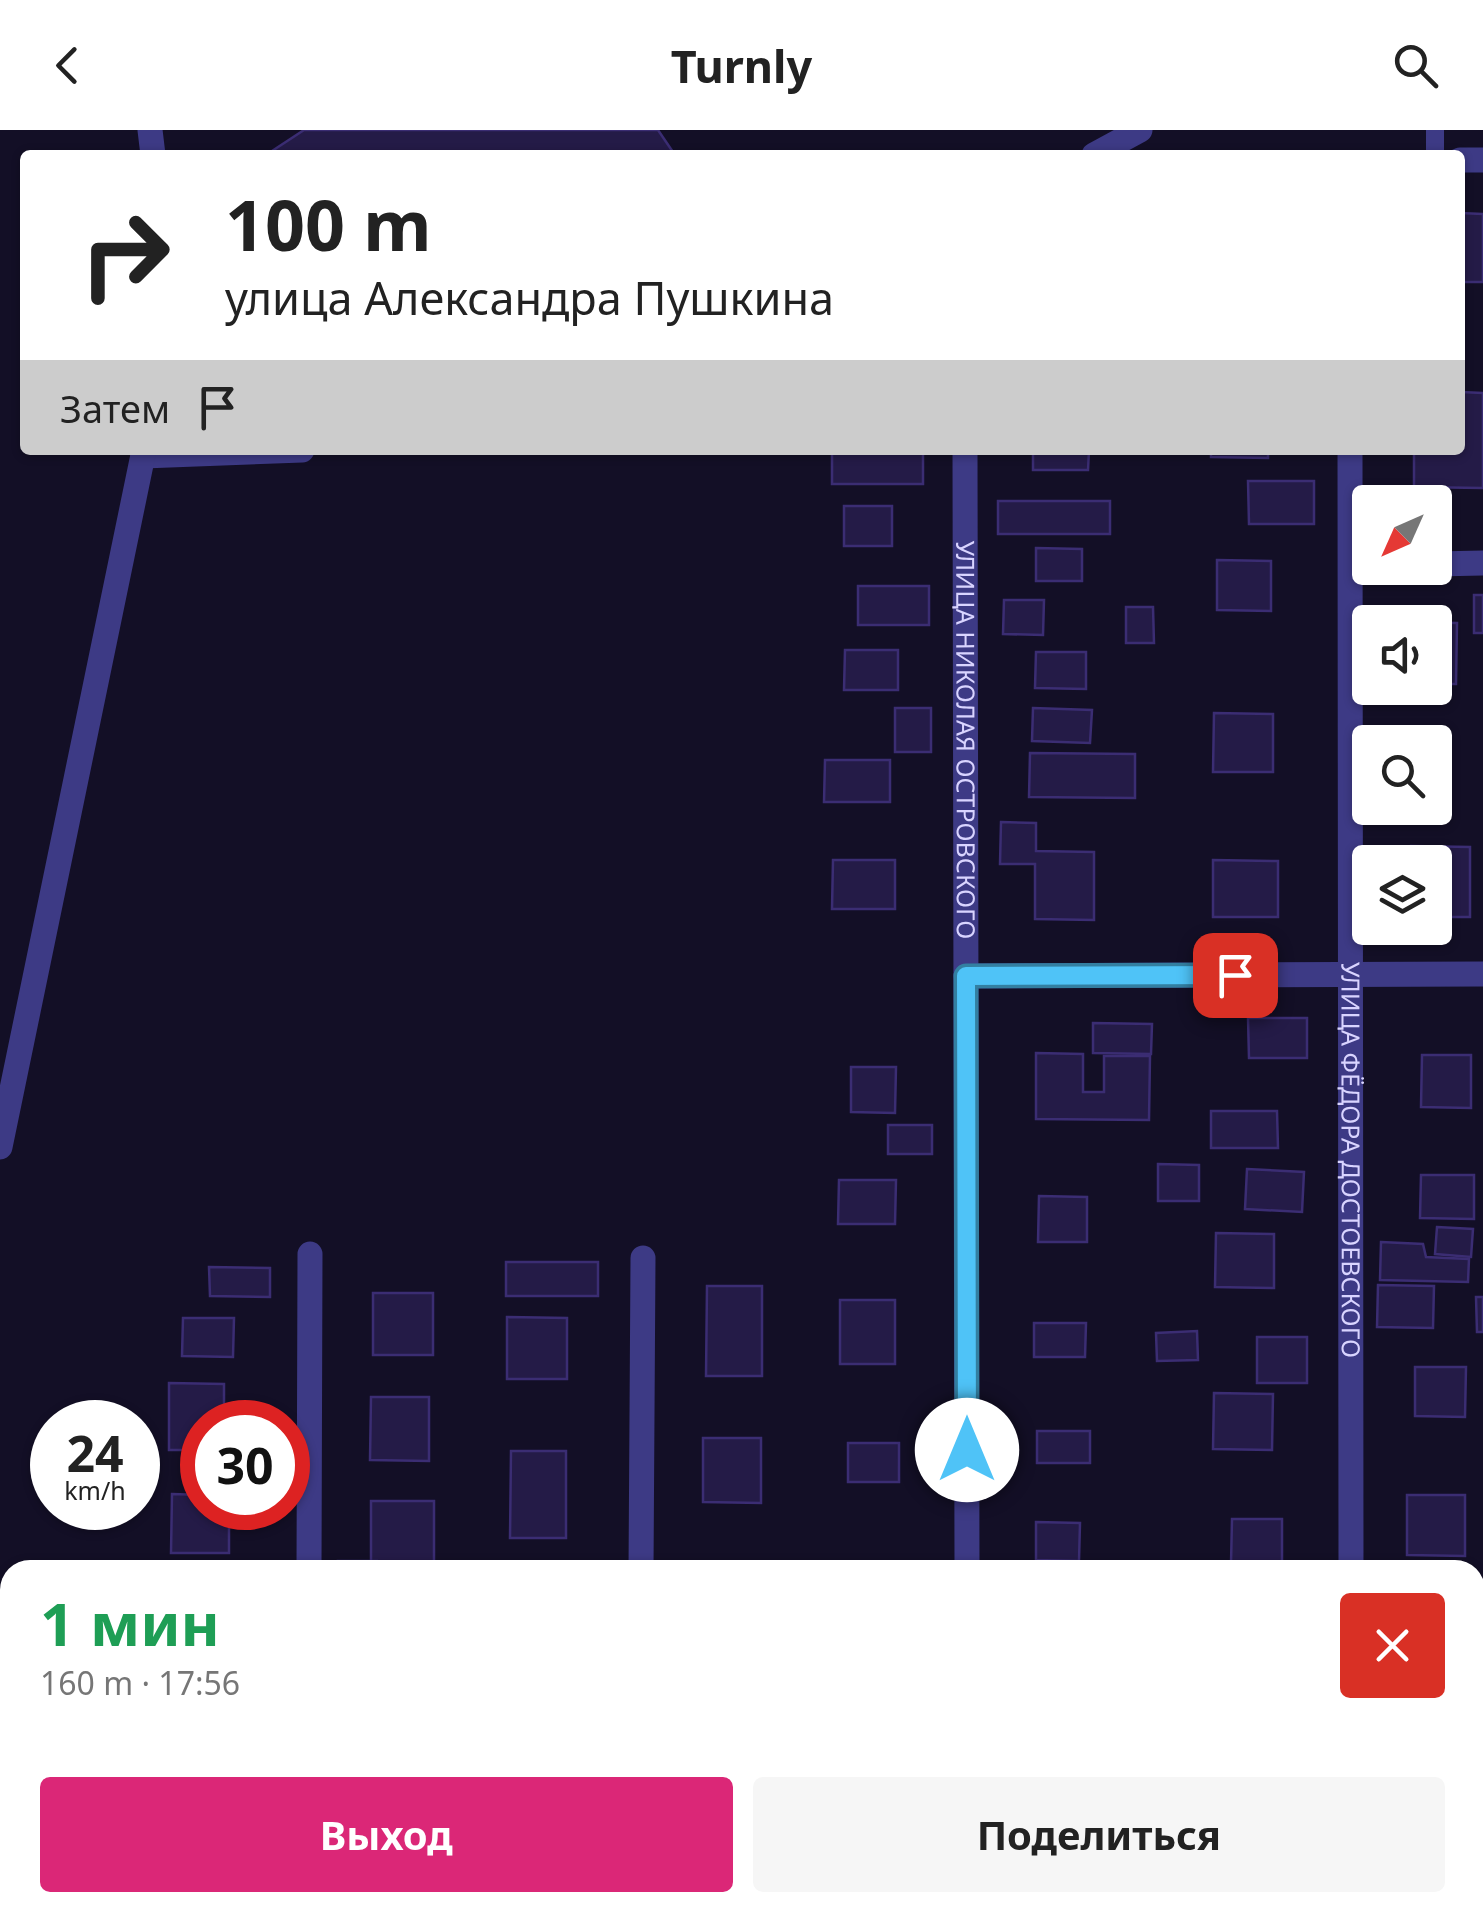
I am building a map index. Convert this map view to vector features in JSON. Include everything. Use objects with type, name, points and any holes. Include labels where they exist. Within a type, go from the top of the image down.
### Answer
[{"type":"street","points":[[1103,150],[1140,130]]},
{"type":"street","points":[[0,1147],[143,455]]},
{"type":"street","name":"УЛИЦА НИКОЛАЯ ОСТРОВСКОГО","points":[[965,455],[967,1560]]},
{"type":"street","name":"УЛИЦА ФЁДОРА ДОСТОЕВСКОГО","points":[[1350,455],[1353,485]]},
{"type":"street","points":[[1452,564],[1483,563]]},
{"type":"street","name":"УЛИЦА ФЁДОРА ДОСТОЕВСКОГО","points":[[1351,1560],[1350,974],[1359,585]]},
{"type":"street","points":[[966,976],[1483,974]]},
{"type":"street","points":[[309,1560],[310,1254]]},
{"type":"street","points":[[641,1560],[643,1258]]},
{"type":"building","points":[[304,130],[658,130],[672,150],[274,150]]},
{"type":"building","points":[[1465,213],[1483,214],[1483,282],[1465,282]]},
{"type":"building","points":[[1465,392],[1483,393],[1483,488],[1414,485],[1414,455],[1465,455]]},
{"type":"building","points":[[832,455],[923,455],[923,484],[832,484]]},
{"type":"building","points":[[1033,455],[1089,455],[1088,470],[1033,470]]},
{"type":"building","points":[[1211,455],[1268,455],[1268,458]]},
{"type":"building","points":[[1248,481],[1314,481],[1314,524],[1249,524]]},
{"type":"building","points":[[998,501],[1110,501],[1110,534],[998,534]]},
{"type":"building","points":[[844,506],[892,506],[892,546],[844,546]]},
{"type":"building","points":[[1036,548],[1082,549],[1082,581],[1036,581]]},
{"type":"building","points":[[1217,560],[1271,561],[1271,611],[1217,610]]},
{"type":"building","points":[[858,586],[929,586],[929,625],[858,625]]},
{"type":"building","points":[[1474,595],[1483,595],[1483,633],[1474,633]]},
{"type":"building","points":[[1004,600],[1044,600],[1043,635],[1003,634]]},
{"type":"building","points":[[1126,607],[1153,607],[1154,643],[1126,643]]},
{"type":"building","points":[[1452,623],[1457,623],[1456,684],[1452,684]]},
{"type":"building","points":[[845,650],[898,650],[898,690],[844,690]]},
{"type":"building","points":[[1036,652],[1086,652],[1086,689],[1035,688]]},
{"type":"building","points":[[895,708],[931,708],[931,752],[895,752]]},
{"type":"building","points":[[1033,708],[1092,710],[1090,743],[1032,741]]},
{"type":"building","points":[[1214,713],[1273,714],[1273,772],[1213,772]]},
{"type":"building","points":[[1030,753],[1135,754],[1135,798],[1029,797]]},
{"type":"building","points":[[825,760],[890,760],[890,802],[824,802]]},
{"type":"building","points":[[1001,822],[1036,823],[1036,851],[1094,852],[1094,920],[1035,919],[1035,864],[1000,864]]},
{"type":"building","points":[[1452,847],[1470,847],[1470,917],[1452,917]]},
{"type":"building","points":[[833,860],[895,860],[895,909],[832,909]]},
{"type":"building","points":[[1213,860],[1278,861],[1278,917],[1213,917]]},
{"type":"building","points":[[1248,1018],[1307,1018],[1307,1058],[1249,1058]]},
{"type":"building","points":[[1093,1023],[1152,1024],[1151,1054],[1093,1053]]},
{"type":"building","points":[[1036,1053],[1083,1054],[1083,1092],[1104,1092],[1104,1056],[1150,1056],[1149,1120],[1036,1119]]},
{"type":"building","points":[[1422,1055],[1471,1055],[1471,1108],[1421,1107]]},
{"type":"building","points":[[851,1067],[896,1067],[895,1113],[851,1112]]},
{"type":"building","points":[[1211,1111],[1277,1111],[1278,1148],[1211,1148]]},
{"type":"building","points":[[888,1125],[932,1125],[932,1154],[888,1154]]},
{"type":"building","points":[[1158,1164],[1199,1165],[1199,1201],[1158,1201]]},
{"type":"building","points":[[1247,1169],[1304,1172],[1302,1212],[1245,1209]]},
{"type":"building","points":[[1421,1175],[1474,1175],[1474,1219],[1420,1218]]},
{"type":"building","points":[[839,1180],[896,1180],[895,1224],[838,1224]]},
{"type":"building","points":[[1039,1196],[1087,1197],[1087,1242],[1038,1242]]},
{"type":"building","points":[[1437,1227],[1473,1229],[1471,1257],[1435,1254]]},
{"type":"building","points":[[1216,1233],[1274,1234],[1274,1288],[1215,1287]]},
{"type":"building","points":[[1381,1242],[1423,1244],[1426,1257],[1469,1259],[1468,1282],[1380,1280]]},
{"type":"building","points":[[506,1262],[598,1262],[598,1296],[506,1296]]},
{"type":"building","points":[[209,1267],[270,1268],[270,1297],[210,1296]]},
{"type":"building","points":[[1378,1285],[1434,1286],[1433,1328],[1377,1327]]},
{"type":"building","points":[[707,1286],[762,1286],[762,1376],[706,1376]]},
{"type":"building","points":[[373,1293],[433,1293],[433,1355],[373,1355]]},
{"type":"building","points":[[1476,1297],[1483,1297],[1483,1332],[1477,1332]]},
{"type":"building","points":[[840,1300],[895,1300],[895,1364],[840,1364]]},
{"type":"building","points":[[507,1317],[567,1318],[567,1379],[507,1379]]},
{"type":"building","points":[[183,1318],[234,1318],[233,1357],[182,1356]]},
{"type":"building","points":[[1034,1323],[1086,1323],[1085,1357],[1034,1357]]},
{"type":"building","points":[[1197,1331],[1198,1360],[1157,1361],[1156,1333]]},
{"type":"building","points":[[1257,1337],[1307,1337],[1307,1383],[1257,1383]]},
{"type":"building","points":[[1415,1367],[1466,1367],[1465,1417],[1415,1416]]},
{"type":"building","points":[[169,1383],[224,1384],[224,1400],[180,1400],[180,1450],[169,1450]]},
{"type":"building","points":[[1214,1393],[1273,1394],[1272,1450],[1213,1449]]},
{"type":"building","points":[[371,1397],[429,1397],[429,1461],[370,1460]]},
{"type":"building","points":[[1037,1431],[1090,1431],[1090,1463],[1037,1463]]},
{"type":"building","points":[[703,1438],[761,1438],[761,1503],[703,1502]]},
{"type":"building","points":[[848,1443],[899,1443],[899,1482],[848,1482]]},
{"type":"building","points":[[511,1451],[566,1451],[566,1538],[510,1538]]},
{"type":"building","points":[[172,1494],[180,1494],[180,1530],[229,1530],[229,1553],[171,1553]]},
{"type":"building","points":[[1407,1495],[1465,1495],[1465,1556],[1407,1555]]},
{"type":"building","points":[[371,1501],[434,1501],[434,1560],[371,1560]]},
{"type":"building","points":[[1232,1519],[1282,1519],[1282,1560],[1231,1560]]},
{"type":"building","points":[[1036,1522],[1080,1523],[1079,1560],[1036,1560]]},
{"type":"route","points":[[967,1450],[966,976],[1235,975]]}]
